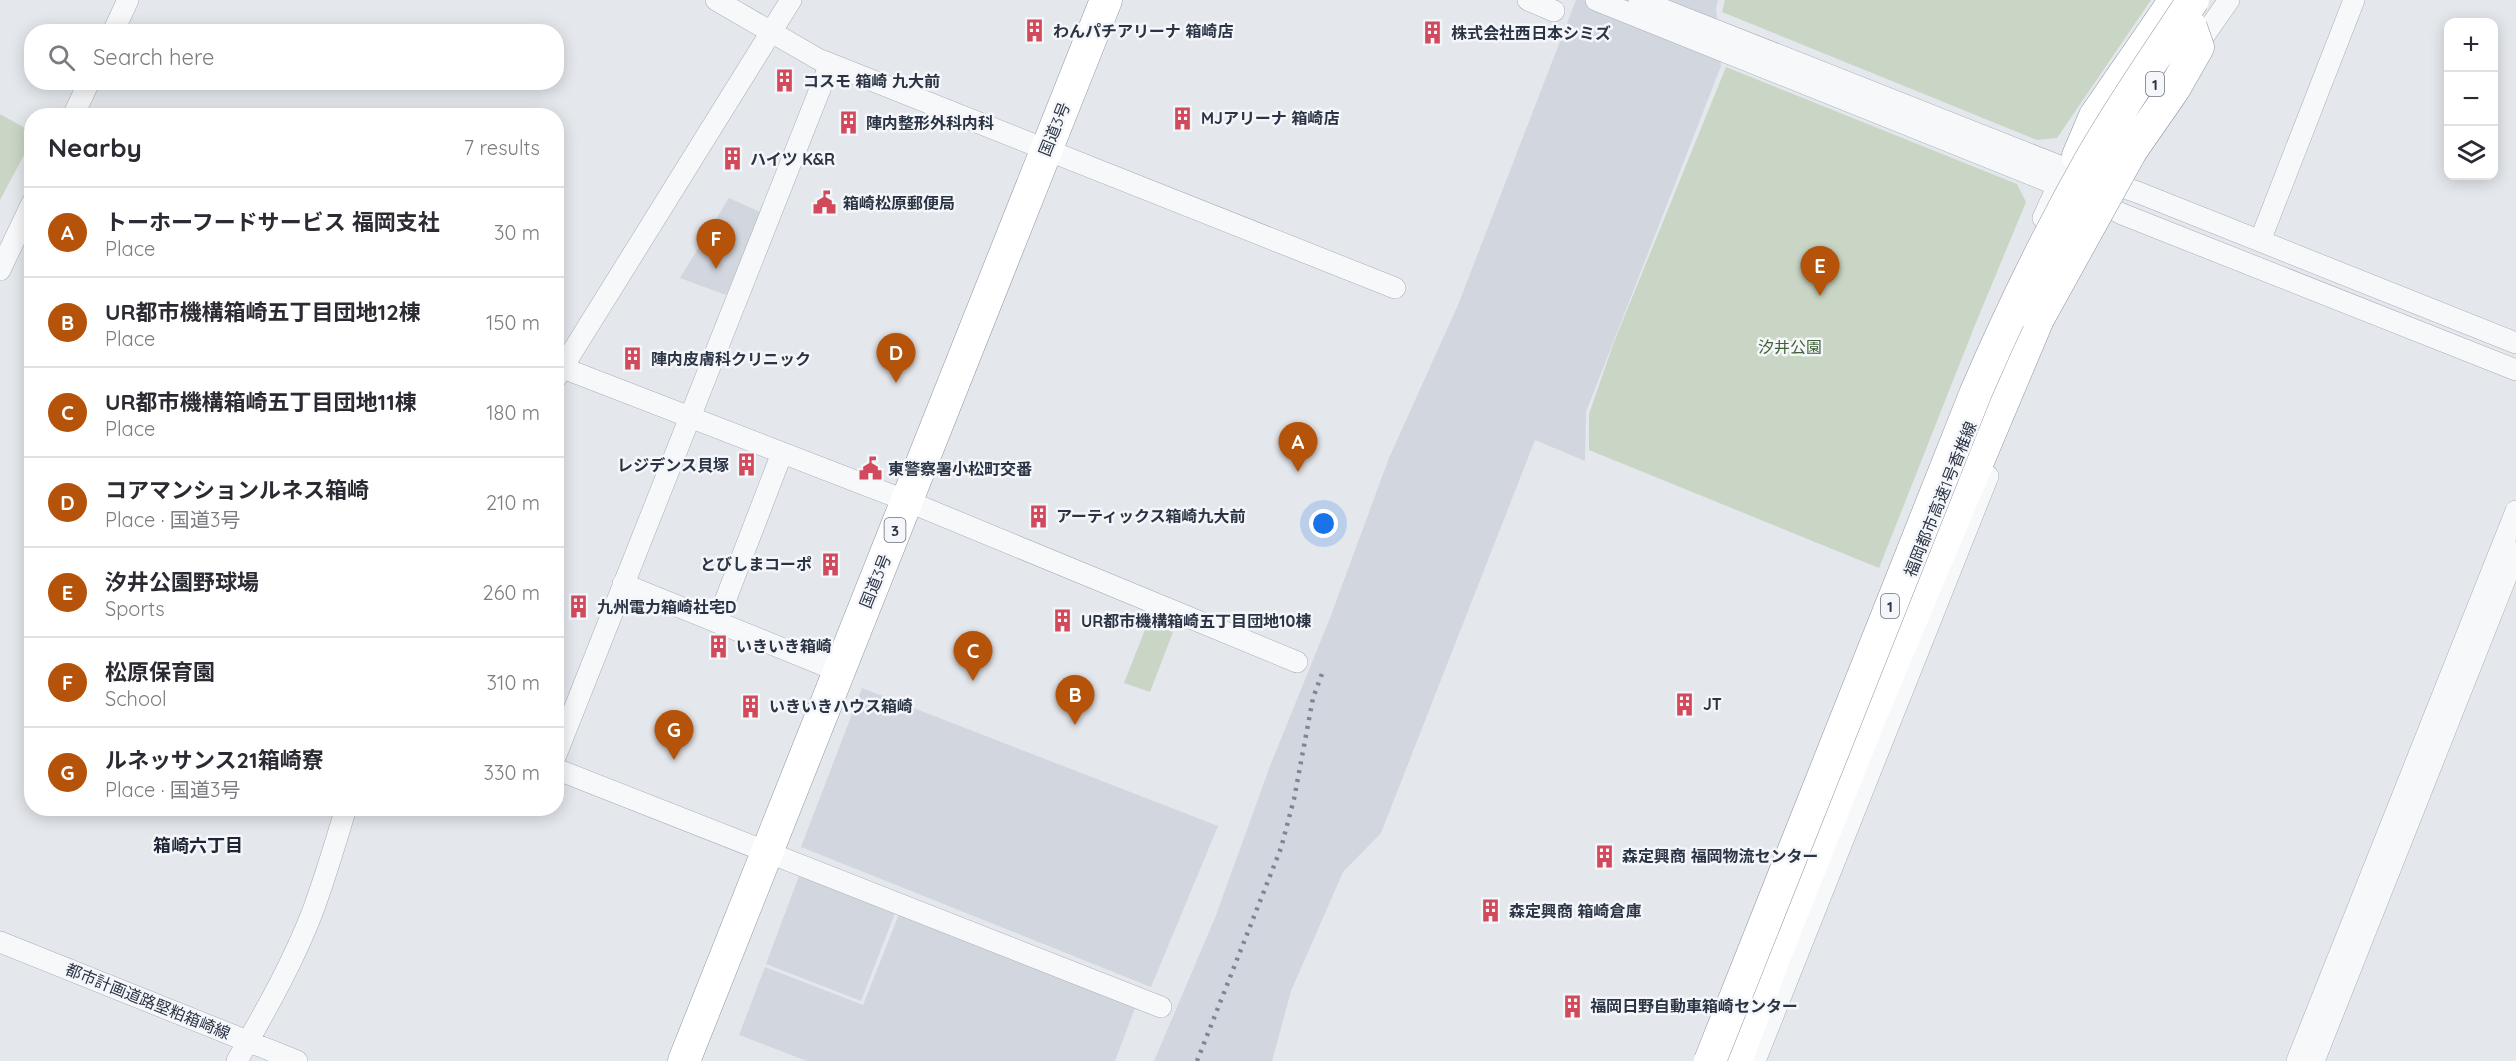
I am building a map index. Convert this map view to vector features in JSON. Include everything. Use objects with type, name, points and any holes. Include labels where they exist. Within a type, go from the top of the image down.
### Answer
[{"type":"highway","name":"国道3号","points":[[684,1061],[1106,0]]},
{"type":"highway","points":[[2068,170],[2095,116],[2175,0]]},
{"type":"highway","name":"福岡都市高速1号香椎線","points":[[1710,1061],[1963,425],[2009,317],[2044,244],[2091,160],[2194,9],[2210,0]]},
{"type":"highway","points":[[1736,1061],[1774,958],[1871,715],[2038,319],[2132,152],[2174,90],[2198,47],[2194,9]]},
{"type":"highway","name":"福岡都市高速1号香椎線","points":[[1716,1061],[1982,394],[2016,320],[2054,250],[2194,9]]},
{"type":"street","points":[[117,24],[128,0]]},
{"type":"street","points":[[564,367],[791,0]]},
{"type":"street","points":[[1528,0],[1554,11]]},
{"type":"street","points":[[1596,0],[2068,170],[2102,192],[2122,214],[2516,370]]},
{"type":"street","points":[[1639,0],[1828,83]]},
{"type":"street","points":[[1755,1061],[1899,702],[2061,287],[2102,192],[2120,156],[2139,126],[2229,0]]},
{"type":"street","points":[[2260,242],[2354,0]]},
{"type":"street","points":[[726,2],[771,33],[830,64],[1395,288]]},
{"type":"street","points":[[1710,1061],[1972,390],[2068,170],[2127,109],[2194,9]]},
{"type":"street","points":[[564,735],[830,64]]},
{"type":"street","points":[[77,108],[85,90]]},
{"type":"street","points":[[2102,192],[2137,192],[2516,343]]},
{"type":"street","points":[[0,270],[24,220]]},
{"type":"street","points":[[564,374],[689,417],[907,501],[1297,662]]},
{"type":"street","points":[[717,622],[782,453]]},
{"type":"street","points":[[2297,1061],[2516,511]]},
{"type":"street","points":[[2314,1061],[2516,552]]},
{"type":"street","points":[[623,584],[838,671]]},
{"type":"street","points":[[564,772],[1161,1007]]},
{"type":"street","points":[[237,1061],[300,940],[326,873],[344,816]]},
{"type":"street","name":"都市計画道路堅粕箱崎線","points":[[0,942],[297,1061]]},
{"type":"shaded area","points":[[1576,0],[1718,0],[1716,8],[1721,66],[1586,412],[1585,461],[1535,440],[1381,833],[1343,872],[1291,991],[1272,1061],[1154,1061],[1215,918],[1270,766],[1330,618],[1389,458],[1458,305]]},
{"type":"shaded area","points":[[729,198],[762,213],[726,295],[680,278]]},
{"type":"shaded area","points":[[862,688],[1218,826],[1151,987],[801,847]]},
{"type":"shaded area","points":[[799,876],[895,913],[861,1001],[766,964]]},
{"type":"shaded area","points":[[899,914],[1135,1008],[1115,1061],[807,1061],[739,1035],[765,967],[863,1005]]},
{"type":"green space","points":[[1725,0],[2151,0],[2057,138],[2037,140],[1722,12]]},
{"type":"green space","name":"汐井公園","points":[[1726,67],[2017,184],[2026,202],[1879,568],[1589,450],[1589,414],[1614,342]]},
{"type":"green space","points":[[0,114],[24,128],[24,155],[0,200]]},
{"type":"green space","points":[[1148,622],[1173,632],[1150,692],[1124,683]]},
{"type":"railway","points":[[1197,1061],[1281,848],[1294,799],[1313,698],[1323,671]]},
{"type":"place","name":"わんパチアリーナ 箱崎店","points":[[1035,31]]},
{"type":"place","name":"株式会社西日本シミズ","points":[[1433,33]]},
{"type":"place","name":"コスモ 箱崎 九大前","points":[[785,81]]},
{"type":"place","name":"MJアリーナ 箱崎店","points":[[1183,118]]},
{"type":"place","name":"陣内整形外科内科","points":[[848,123]]},
{"type":"place","name":"ハイツ K&R","points":[[732,159]]},
{"type":"place","name":"箱崎松原郵便局","points":[[825,203]]},
{"type":"place","name":"松原保育園","points":[[716,269]]},
{"type":"place","name":"汐井公園野球場","points":[[1820,296]]},
{"type":"place","name":"陣内皮膚科クリニック","points":[[633,359]]},
{"type":"place","name":"コアマンションルネス箱崎","points":[[896,383]]},
{"type":"place","name":"レジデンス貝塚","points":[[747,465]]},
{"type":"place","name":"東警察署小松町交番","points":[[870,469]]},
{"type":"place","name":"トーホーフードサービス 福岡支社","points":[[1298,472]]},
{"type":"place","name":"アーティックス箱崎九大前","points":[[1038,516]]},
{"type":"place","name":"とびしまコーポ","points":[[830,564]]},
{"type":"place","name":"九州電力箱崎社宅D","points":[[579,607]]},
{"type":"place","name":"UR都市機構箱崎五丁目団地10棟","points":[[1063,621]]},
{"type":"place","name":"いきいき箱崎","points":[[718,646]]},
{"type":"place","name":"UR都市機構箱崎五丁目団地11棟","points":[[973,681]]},
{"type":"place","name":"JT","points":[[1685,704]]},
{"type":"place","name":"いきいきハウス箱崎","points":[[751,706]]},
{"type":"place","name":"UR都市機構箱崎五丁目団地12棟","points":[[1075,725]]},
{"type":"place","name":"ルネッサンス21箱崎寮","points":[[674,760]]},
{"type":"place","name":"森定興商 福岡物流センター","points":[[1604,856]]},
{"type":"place","name":"森定興商 箱崎倉庫","points":[[1491,911]]},
{"type":"place","name":"福岡日野自動車箱崎センター","points":[[1572,1006]]},
{"type":"district","name":"箱崎六丁目","points":[[198,845]]}]
